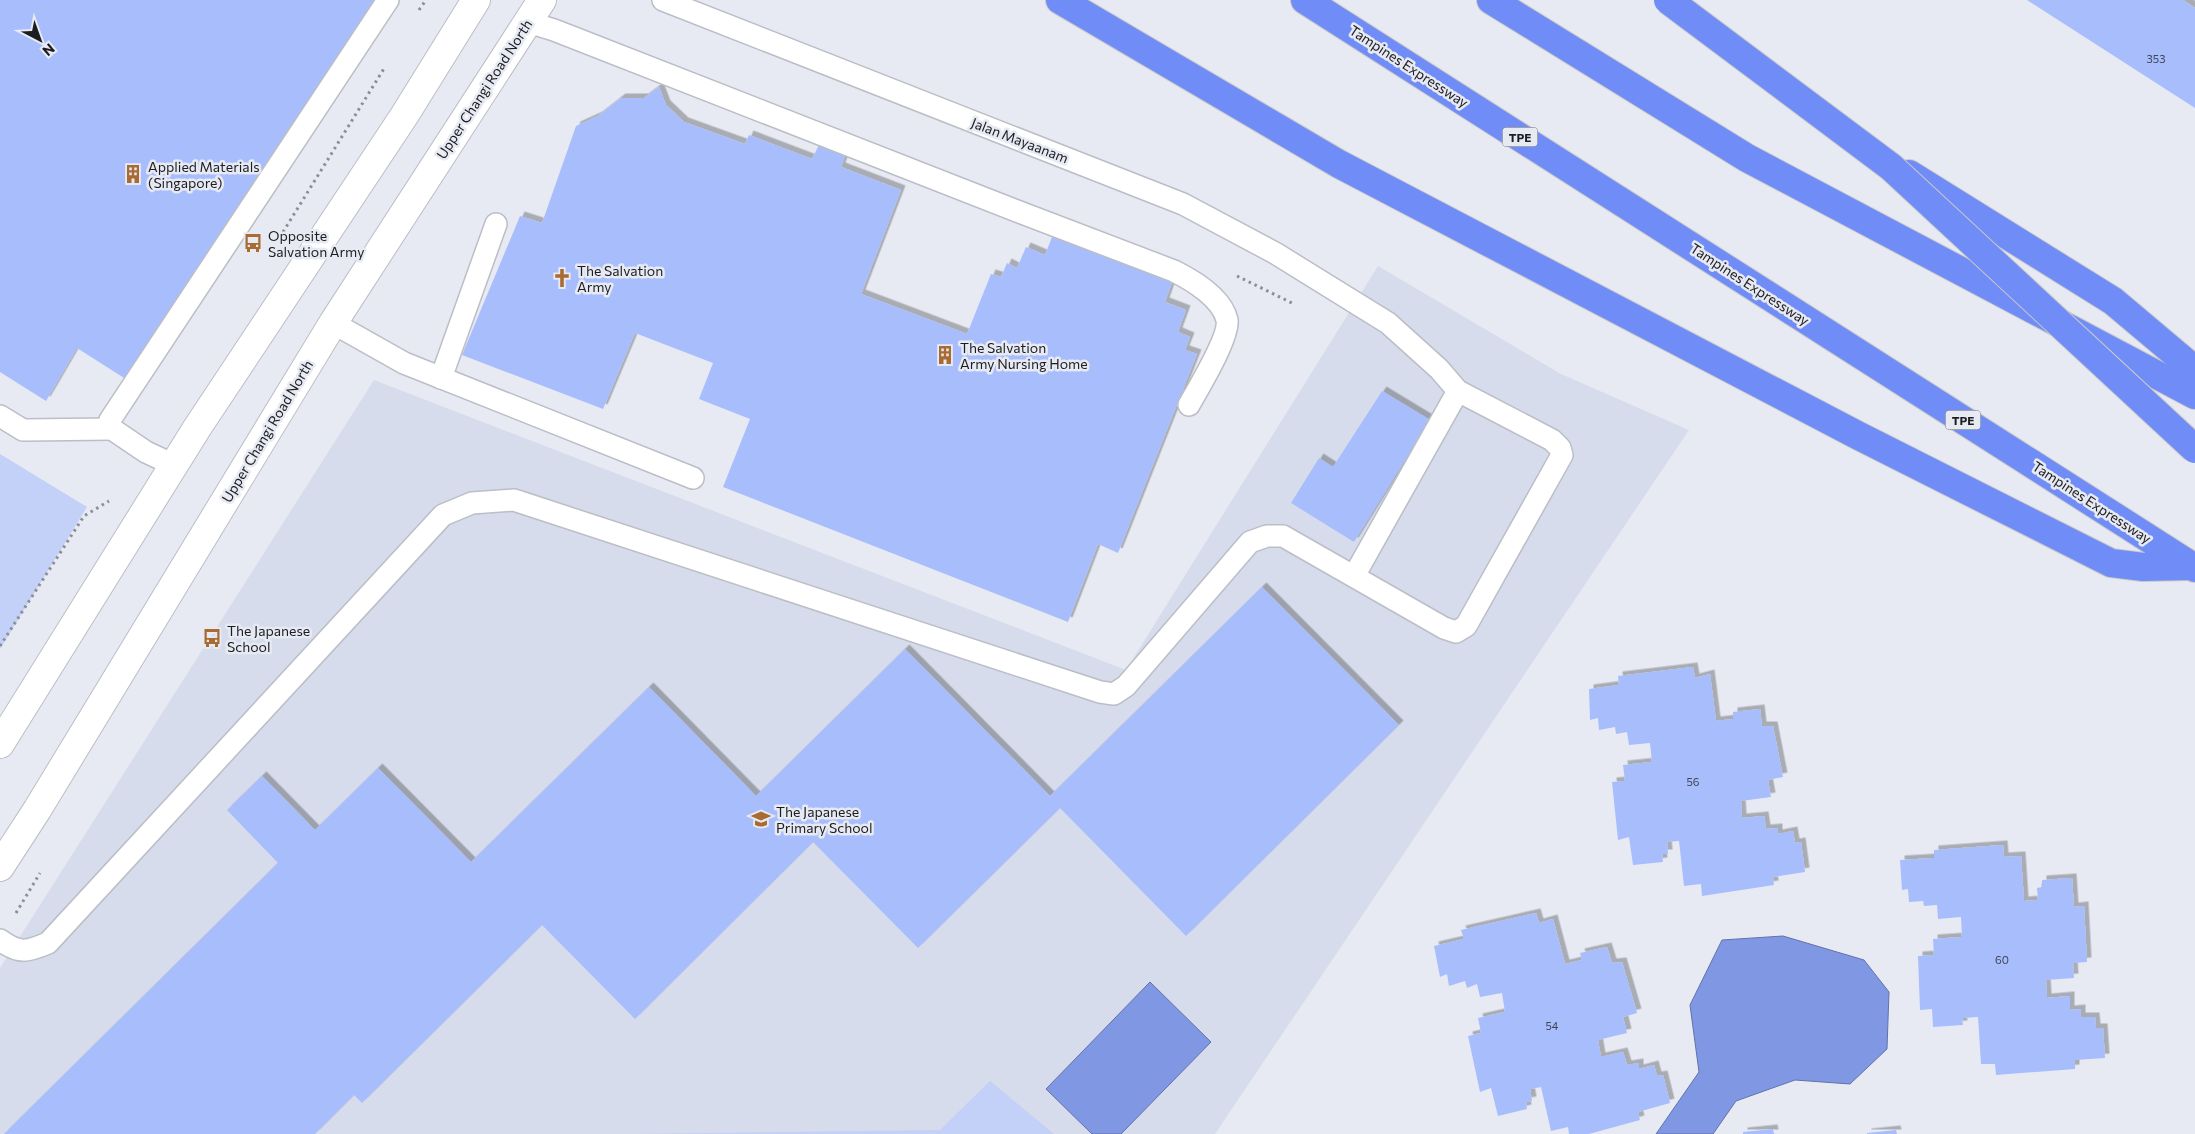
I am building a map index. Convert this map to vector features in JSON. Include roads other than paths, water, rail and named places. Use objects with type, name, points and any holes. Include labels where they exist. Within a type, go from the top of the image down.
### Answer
[{"type":"highway","points":[[1060,0],[1339,164],[1860,436],[2102,558],[2125,566],[2194,567]]},
{"type":"highway","name":"Tampines Expressway","points":[[1305,0],[2194,567]]},
{"type":"highway","points":[[1491,0],[1747,158],[2195,395]]},
{"type":"highway","points":[[1668,0],[1893,164],[2113,302],[2195,370]]},
{"type":"highway","points":[[1668,0],[1891,167],[2195,449]]},
{"type":"street","points":[[0,744],[174,465],[404,116],[476,0]]},
{"type":"street","name":"Upper Changi Road North","points":[[0,867],[333,323],[535,11]]},
{"type":"lane","points":[[112,429],[110,420],[117,409],[388,0]]},
{"type":"lane","name":"Jalan Mayaanam","points":[[663,0],[1183,204],[1275,253],[1388,323],[1440,369],[1458,392]]},
{"type":"lane","points":[[535,11],[554,30],[1022,214],[1174,270],[1195,281],[1215,299],[1227,320],[1226,332],[1221,344],[1189,405]]},
{"type":"lane","points":[[441,378],[496,224]]},
{"type":"lane","points":[[333,323],[404,364],[693,478]]},
{"type":"lane","points":[[0,940],[15,950],[30,950],[48,943],[443,515],[472,503],[514,500],[1100,692],[1114,694],[1126,686],[1250,542],[1267,536],[1283,536],[1444,628],[1456,632],[1466,626],[1562,456],[1560,448],[1552,440],[1458,392],[1354,576]]},
{"type":"lane","points":[[0,416],[23,430],[112,429],[146,452],[174,465]]},
{"type":"water","points":[[1783,936],[1864,960],[1889,992],[1887,1049],[1850,1084],[1795,1080],[1736,1101],[1713,1134],[1656,1134],[1699,1072],[1690,1005],[1722,940]]},
{"type":"water","points":[[1150,982],[1211,1042],[1121,1134],[1092,1134],[1046,1089]]},
{"type":"place","name":"Applied Materials (Singapore)","points":[[133,174]]},
{"type":"place","name":"Opposite Salvation Army","points":[[253,243]]},
{"type":"place","name":"The Salvation Army","points":[[562,278]]},
{"type":"place","name":"The Salvation Army Nursing Home","points":[[945,355]]},
{"type":"place","name":"The Japanese School","points":[[212,638]]},
{"type":"place","name":"The Japanese Primary School","points":[[761,819]]}]
